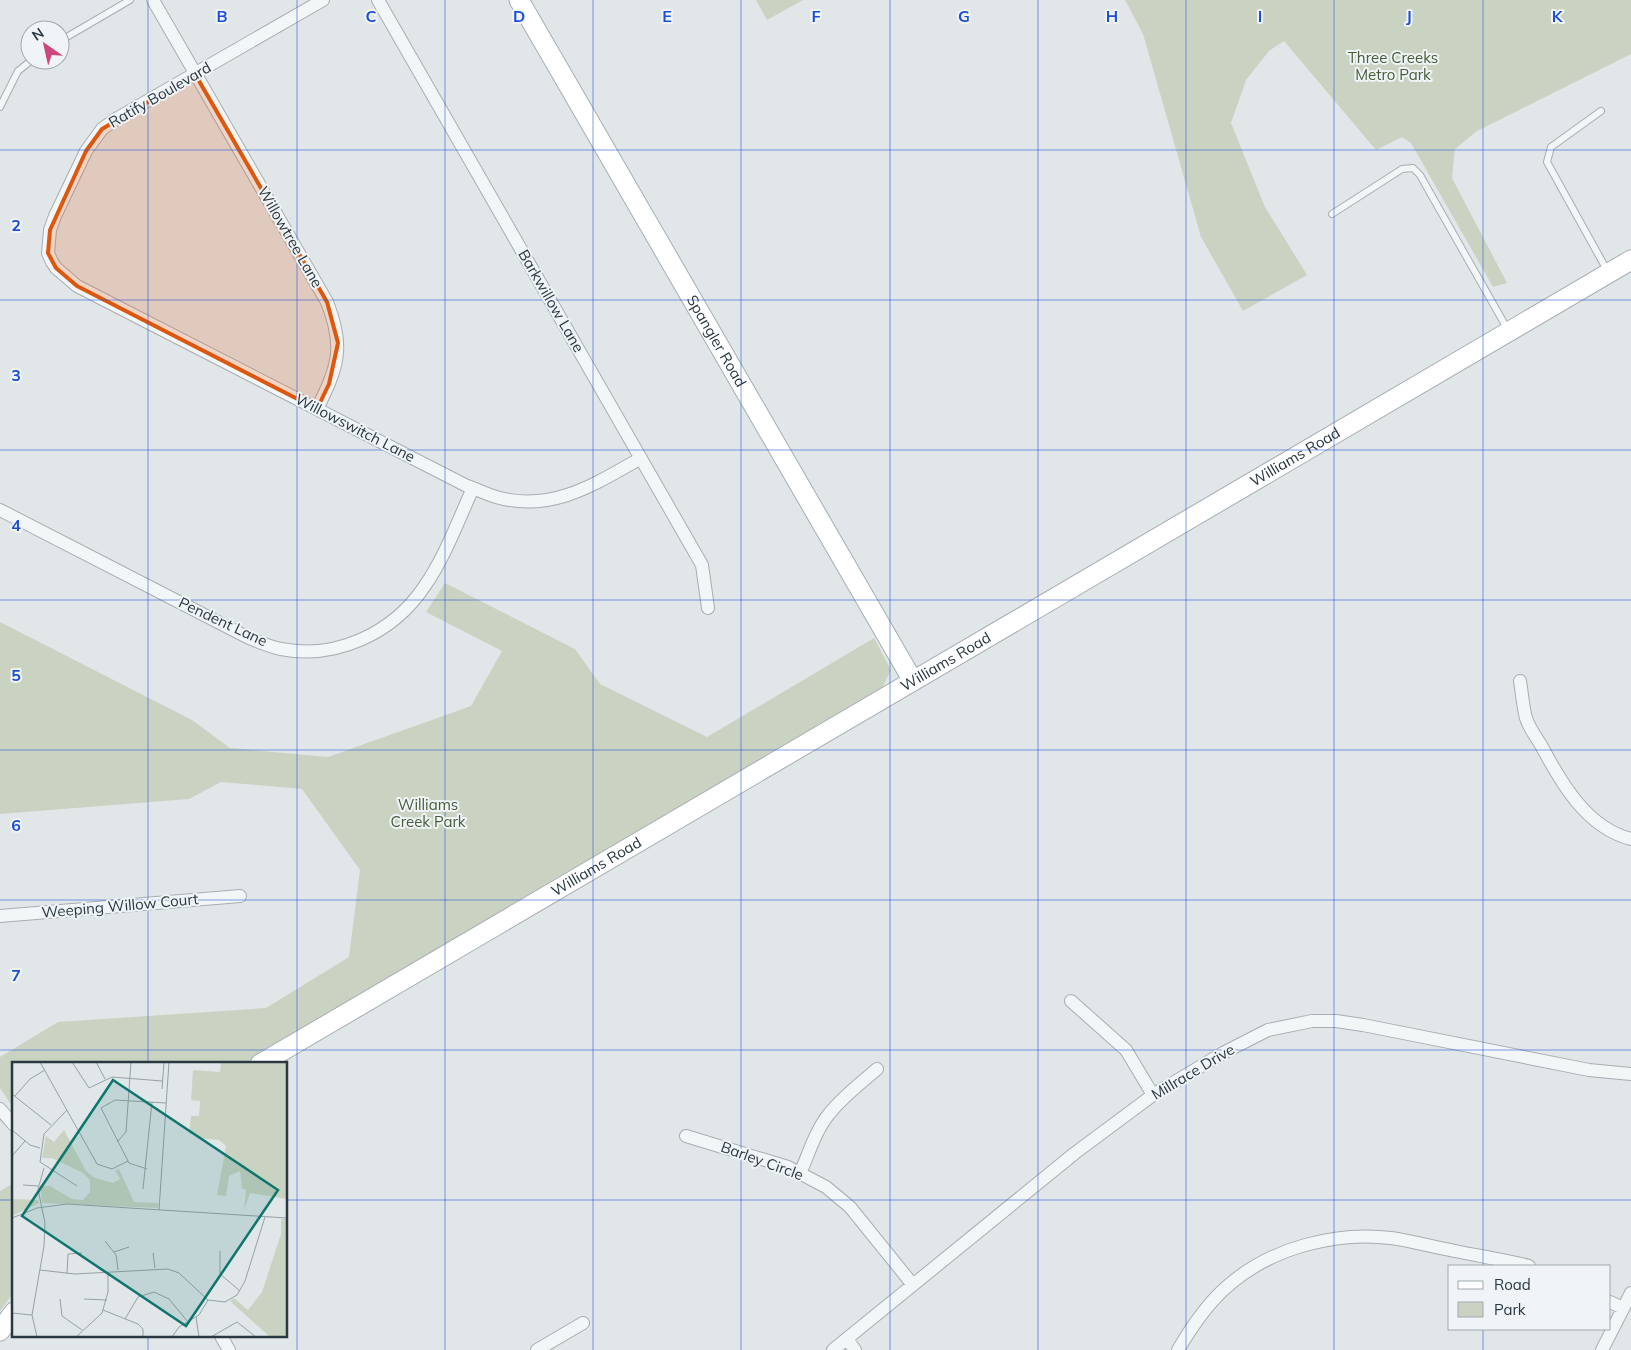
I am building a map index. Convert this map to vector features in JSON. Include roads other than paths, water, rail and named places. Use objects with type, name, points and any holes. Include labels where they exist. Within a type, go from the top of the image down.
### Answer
[{"type":"main road","name":"Spangler Road","points":[[519,0],[913,681]]},
{"type":"main road","name":"Williams Road","points":[[263,1062],[1631,260]]},
{"type":"main road","points":[[0,1331],[12,1315]]},
{"type":"street","name":"Willowtree Lane","points":[[152,0],[327,302],[335,321],[338,343],[337,363],[330,384],[317,409]]},
{"type":"street","name":"Ratify Boulevard","points":[[77,286],[56,268],[52,262],[48,253],[48,242],[55,216],[86,150],[102,129],[116,119],[323,0]]},
{"type":"street","name":"Barkwillow Lane","points":[[378,0],[702,565],[708,608]]},
{"type":"street","name":"Willowswitch Lane","points":[[77,286],[473,488],[495,497],[508,500],[540,501],[559,499],[595,484],[641,458]]},
{"type":"street","name":"Pendent Lane","points":[[0,510],[249,638],[280,649],[318,651],[343,646],[369,636],[387,626],[401,615],[424,588],[434,572],[473,488]]},
{"type":"street","points":[[1520,681],[1526,719],[1561,781],[1576,803],[1599,823],[1622,837],[1631,840]]},
{"type":"street","name":"Weeping Willow Court","points":[[0,916],[240,896]]},
{"type":"street","points":[[1070,1001],[1126,1050],[1153,1095]]},
{"type":"street","name":"Millrace Drive","points":[[833,1350],[1075,1153],[1153,1095],[1248,1039],[1268,1030],[1312,1021],[1336,1021],[1589,1070],[1631,1074]]},
{"type":"street","points":[[800,1173],[816,1135],[828,1114],[877,1069]]},
{"type":"street","points":[[0,1109],[12,1123]]},
{"type":"street","name":"Barley Circle","points":[[686,1136],[788,1167],[826,1187],[850,1207],[913,1285]]},
{"type":"street","points":[[1178,1350],[1198,1319],[1229,1285],[1241,1275],[1269,1259],[1308,1244],[1361,1237],[1390,1238],[1524,1265]]},
{"type":"street","points":[[1602,1350],[1631,1292]]},
{"type":"street","points":[[1611,1302],[1623,1308]]},
{"type":"street","points":[[538,1350],[583,1323]]},
{"type":"street","points":[[222,1338],[230,1350]]},
{"type":"street","points":[[846,1339],[855,1350]]},
{"type":"lane","points":[[70,35],[130,0]]},
{"type":"lane","points":[[0,107],[20,69]]},
{"type":"lane","points":[[1602,111],[1551,147],[1547,162],[1609,273]]},
{"type":"lane","points":[[1332,214],[1402,169],[1413,168],[1420,175],[1509,331]]},
{"type":"park label","name":"Three Creeks Metro Park","points":[[1393,66]]},
{"type":"park label","name":"Williams Creek Park","points":[[428,814]]}]
